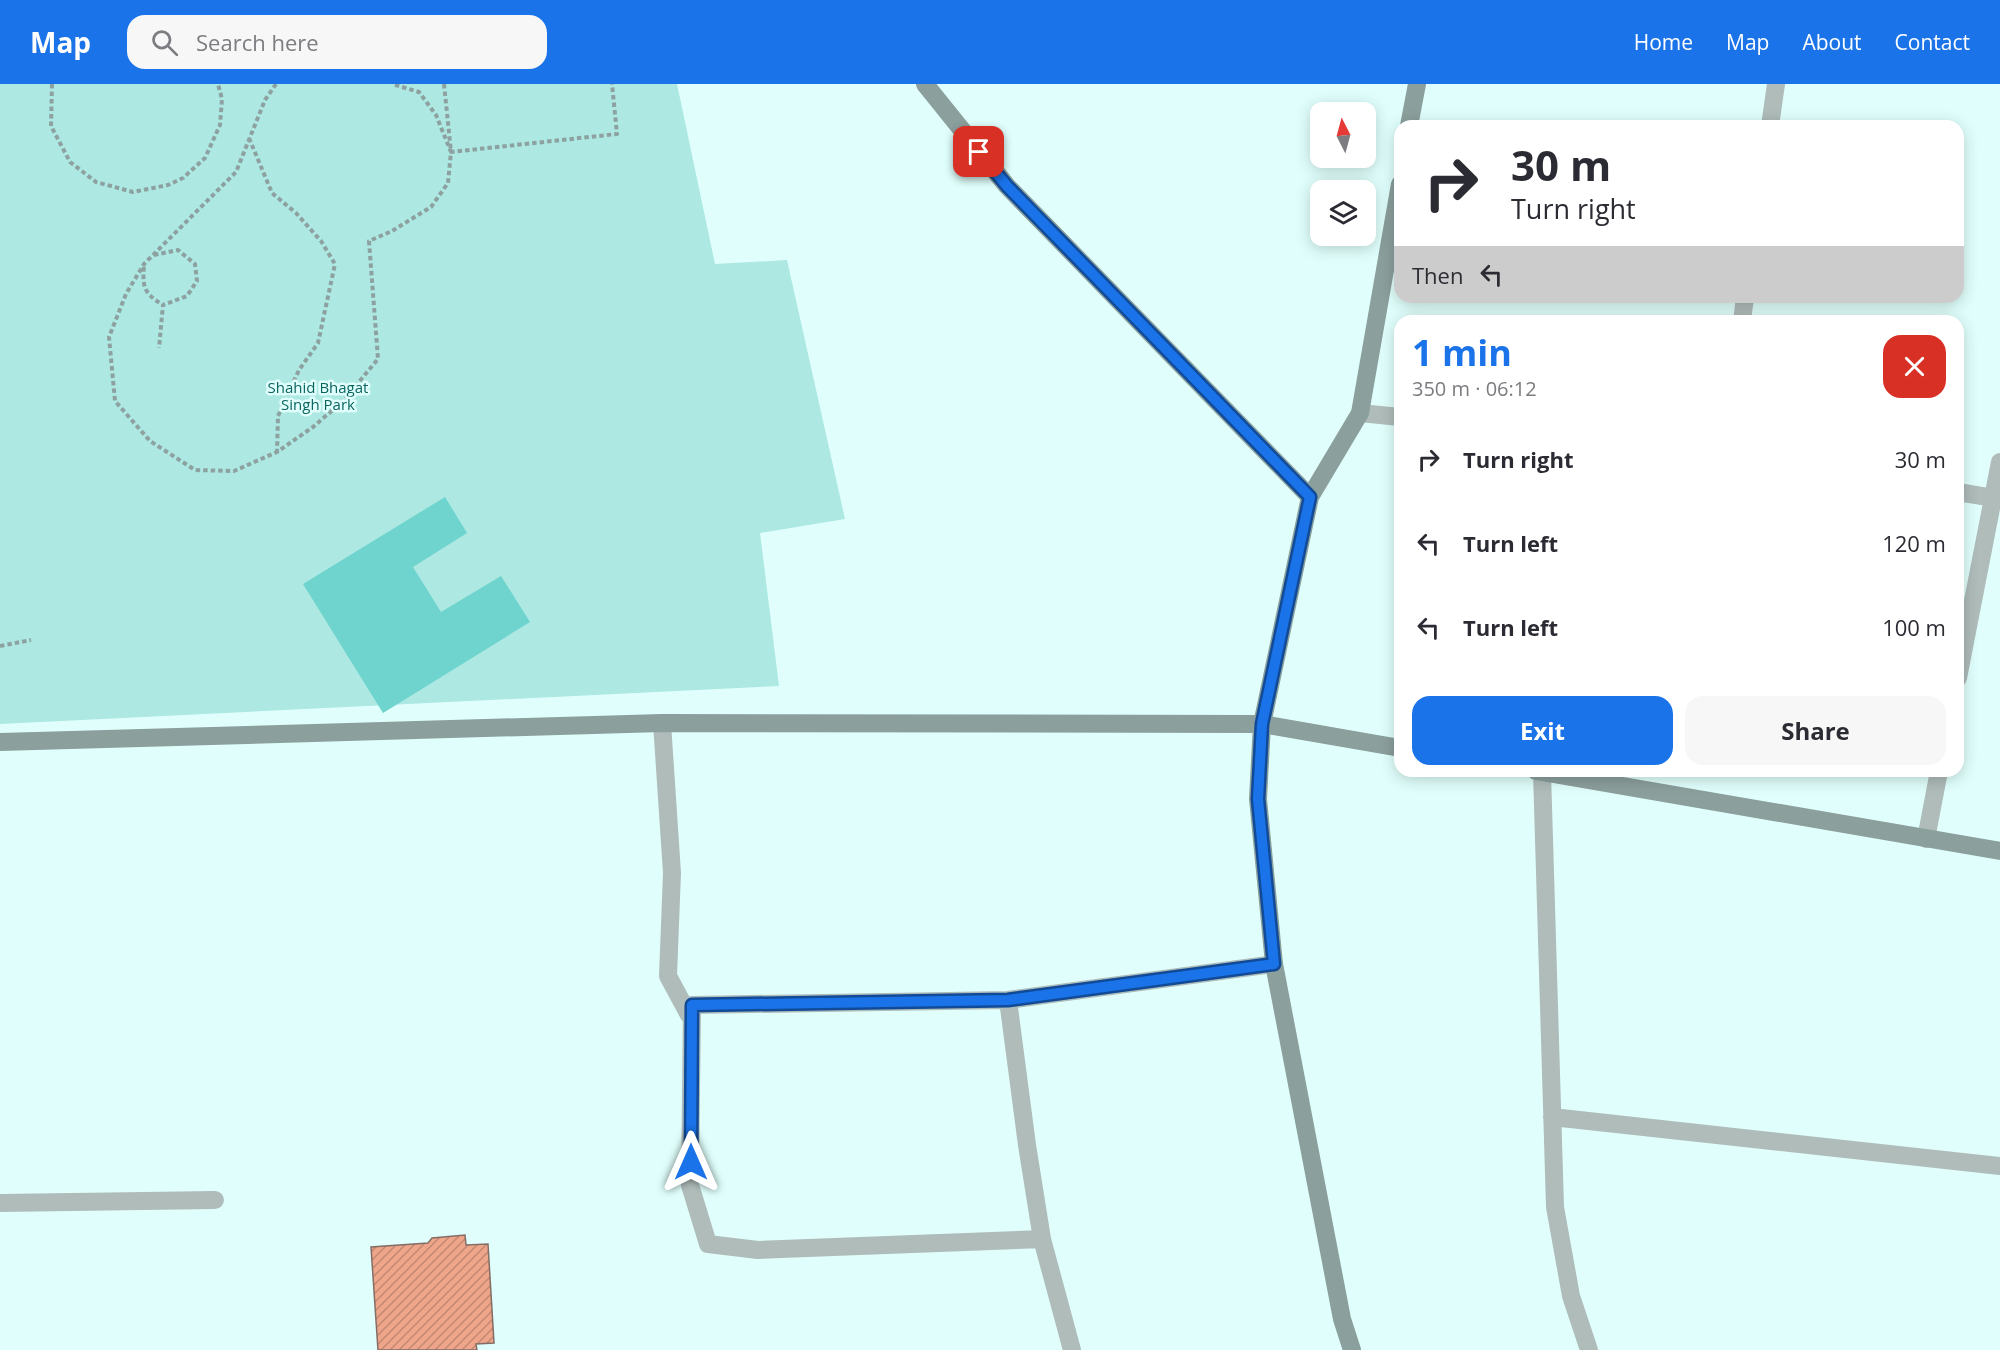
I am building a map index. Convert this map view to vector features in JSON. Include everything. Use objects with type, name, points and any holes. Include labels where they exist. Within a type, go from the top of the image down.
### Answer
[{"type":"main road","points":[[925,84],[1007,186],[1310,497]]},
{"type":"main road","points":[[1410,120],[1417,84]]},
{"type":"main road","points":[[1352,1350],[1342,1319],[1274,964],[1258,799],[1262,724],[1310,497],[1360,413],[1394,218]]},
{"type":"main road","points":[[0,742],[662,723],[1262,724],[1394,747]]},
{"type":"main road","points":[[1568,777],[2000,851]]},
{"type":"street","points":[[1771,120],[1776,84]]},
{"type":"street","points":[[1360,413],[1394,416]]},
{"type":"street","points":[[1964,650],[1996,499],[2000,462]]},
{"type":"street","points":[[1964,493],[1996,499]]},
{"type":"street","points":[[662,723],[672,873],[668,976],[689,1016],[692,1005]]},
{"type":"street","points":[[1539,777],[1555,1207],[1572,1296],[1594,1349]]},
{"type":"street","points":[[1926,839],[1938,777]]},
{"type":"street","points":[[692,1005],[1008,1000],[1274,964]]},
{"type":"street","points":[[1008,1000],[1042,1239],[1072,1350]]},
{"type":"street","points":[[692,1005],[690,1185],[708,1244],[758,1250],[1042,1239]]},
{"type":"street","points":[[1552,1117],[2000,1166]]},
{"type":"street","points":[[0,1203],[215,1200]]},
{"type":"path","points":[[52,84],[51,126],[70,162],[96,182],[133,192],[168,185],[183,178],[205,158],[220,125],[222,99],[218,84]]},
{"type":"path","points":[[276,84],[265,100],[236,172],[144,264],[126,294],[109,337],[115,401],[150,441],[195,470],[234,471],[277,452],[343,401],[378,359],[369,241],[392,231],[431,207],[448,183],[451,152],[444,84]]},
{"type":"path","points":[[392,84],[419,92],[436,115],[451,152]]},
{"type":"path","points":[[451,152],[617,134],[612,84]]},
{"type":"path","points":[[249,138],[272,193],[296,213],[321,241],[335,264],[318,343],[299,370],[278,416],[277,452]]},
{"type":"path","points":[[178,250],[195,264],[197,281],[187,296],[163,305],[150,297],[143,282],[144,264],[155,254],[178,250]]},
{"type":"path","points":[[159,348],[163,305]]},
{"type":"path","points":[[0,646],[31,640]]},
{"type":"green space","name":"Shahid Bhagat Singh Park","points":[[0,84],[677,84],[715,264],[787,260],[845,519],[760,533],[779,686],[0,724]]},
{"type":"shaded area","points":[[445,497],[467,533],[413,567],[441,612],[501,576],[530,622],[383,713],[303,584]]},
{"type":"building","points":[[465,1235],[466,1245],[488,1244],[494,1343],[476,1344],[477,1350],[378,1350],[371,1247],[428,1243],[432,1238]]},
{"type":"route","points":[[691,1162],[692,1005],[1008,1000],[1274,964],[1258,799],[1262,724],[1310,497],[1007,186],[979,152]]}]
